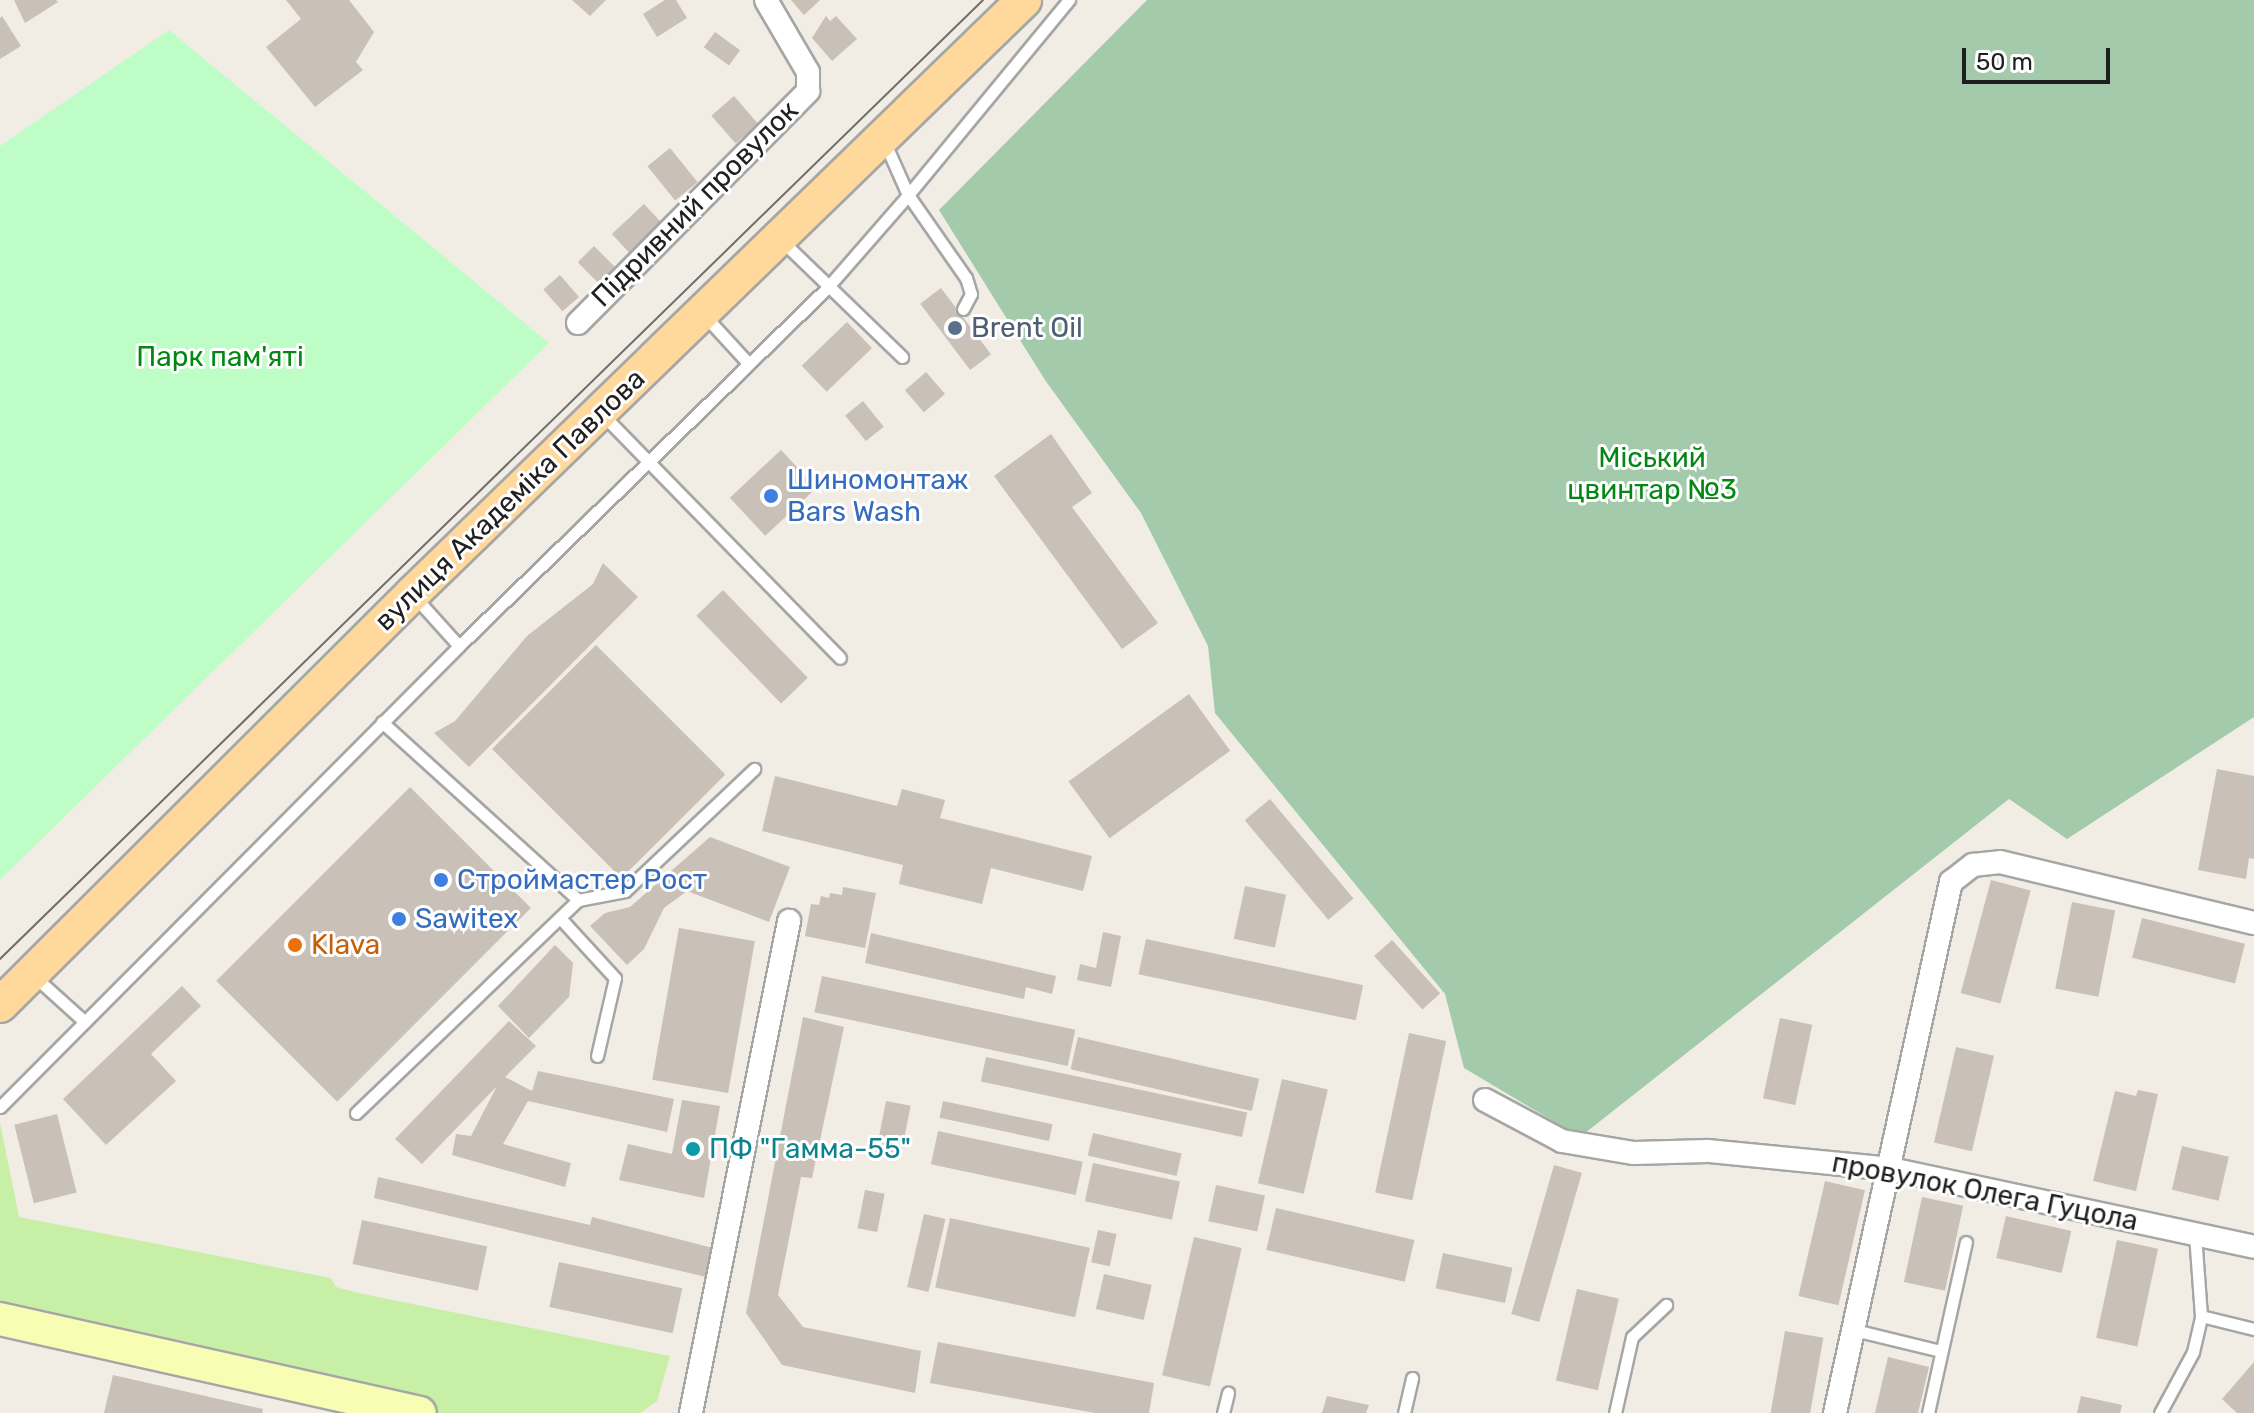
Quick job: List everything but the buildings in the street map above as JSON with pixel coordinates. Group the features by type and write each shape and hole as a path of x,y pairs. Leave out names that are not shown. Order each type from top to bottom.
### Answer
{"main road":[{"name":"вулиця Академіка Павлова","path":"0,1005 412,594 1024,0"}],"street":[{"name":"Підривний провулок","path":"578,323 808,91 808,72 766,0"},
{"path":"1835,1413 1891,1169 1951,882 1973,865 2000,862 2254,923"},
{"path":"691,1413 789,921"},
{"name":"провулок Олега Гуцола","path":"1485,1100 1562,1141 1634,1153 1708,1151 1891,1169 2254,1247"},
{"path":"0,1319 420,1413"}],"lane":[{"path":"0,1107 382,722 827,288 1069,0"},
{"path":"883,138 908,195 966,278 971,294 963,309"},
{"path":"778,237 827,288 902,357"},
{"path":"701,313 748,363"},
{"path":"600,413 840,658"},
{"path":"412,594 459,646"},
{"path":"382,722 578,900"},
{"path":"356,1113 578,900 625,891 754,769"},
{"path":"560,918 615,978 597,1056"},
{"path":"31,973 85,1022"},
{"path":"2160,1413 2193,1352 2201,1316 2195,1235"},
{"path":"1928,1413 1966,1242"},
{"path":"1615,1413 1632,1337 1666,1305"},
{"path":"2201,1316 2254,1329"},
{"path":"1854,1330 1941,1351"},
{"path":"1404,1413 1412,1378"},
{"path":"1223,1413 1228,1393"}],"green space":[{"name":"Міський цвинтар №3","path":"1147,0 2254,0 2254,717 2067,839 2009,799 1580,1137 1464,1068 1445,994 1215,713 1208,646 1141,513 1045,380 939,210"},
{"name":"Парк пам'яті","path":"169,30 549,343 0,880 0,146"},
{"path":"0,1123 19,1217 331,1278 336,1287 358,1293 670,1356 657,1401 640,1413 420,1413 0,1319"}],"tram line":[{"path":"0,959 983,0"}],"place":[{"name":"Brent Oil","path":"955,328"},
{"name":"Шиномонтаж Bars Wash","path":"771,496"},
{"name":"Строймастер Рост","path":"441,880"},
{"name":"Sawitex","path":"399,919"},
{"name":"Klava","path":"295,945"},
{"name":"ПФ \"Гамма-55\"","path":"693,1149"}]}
